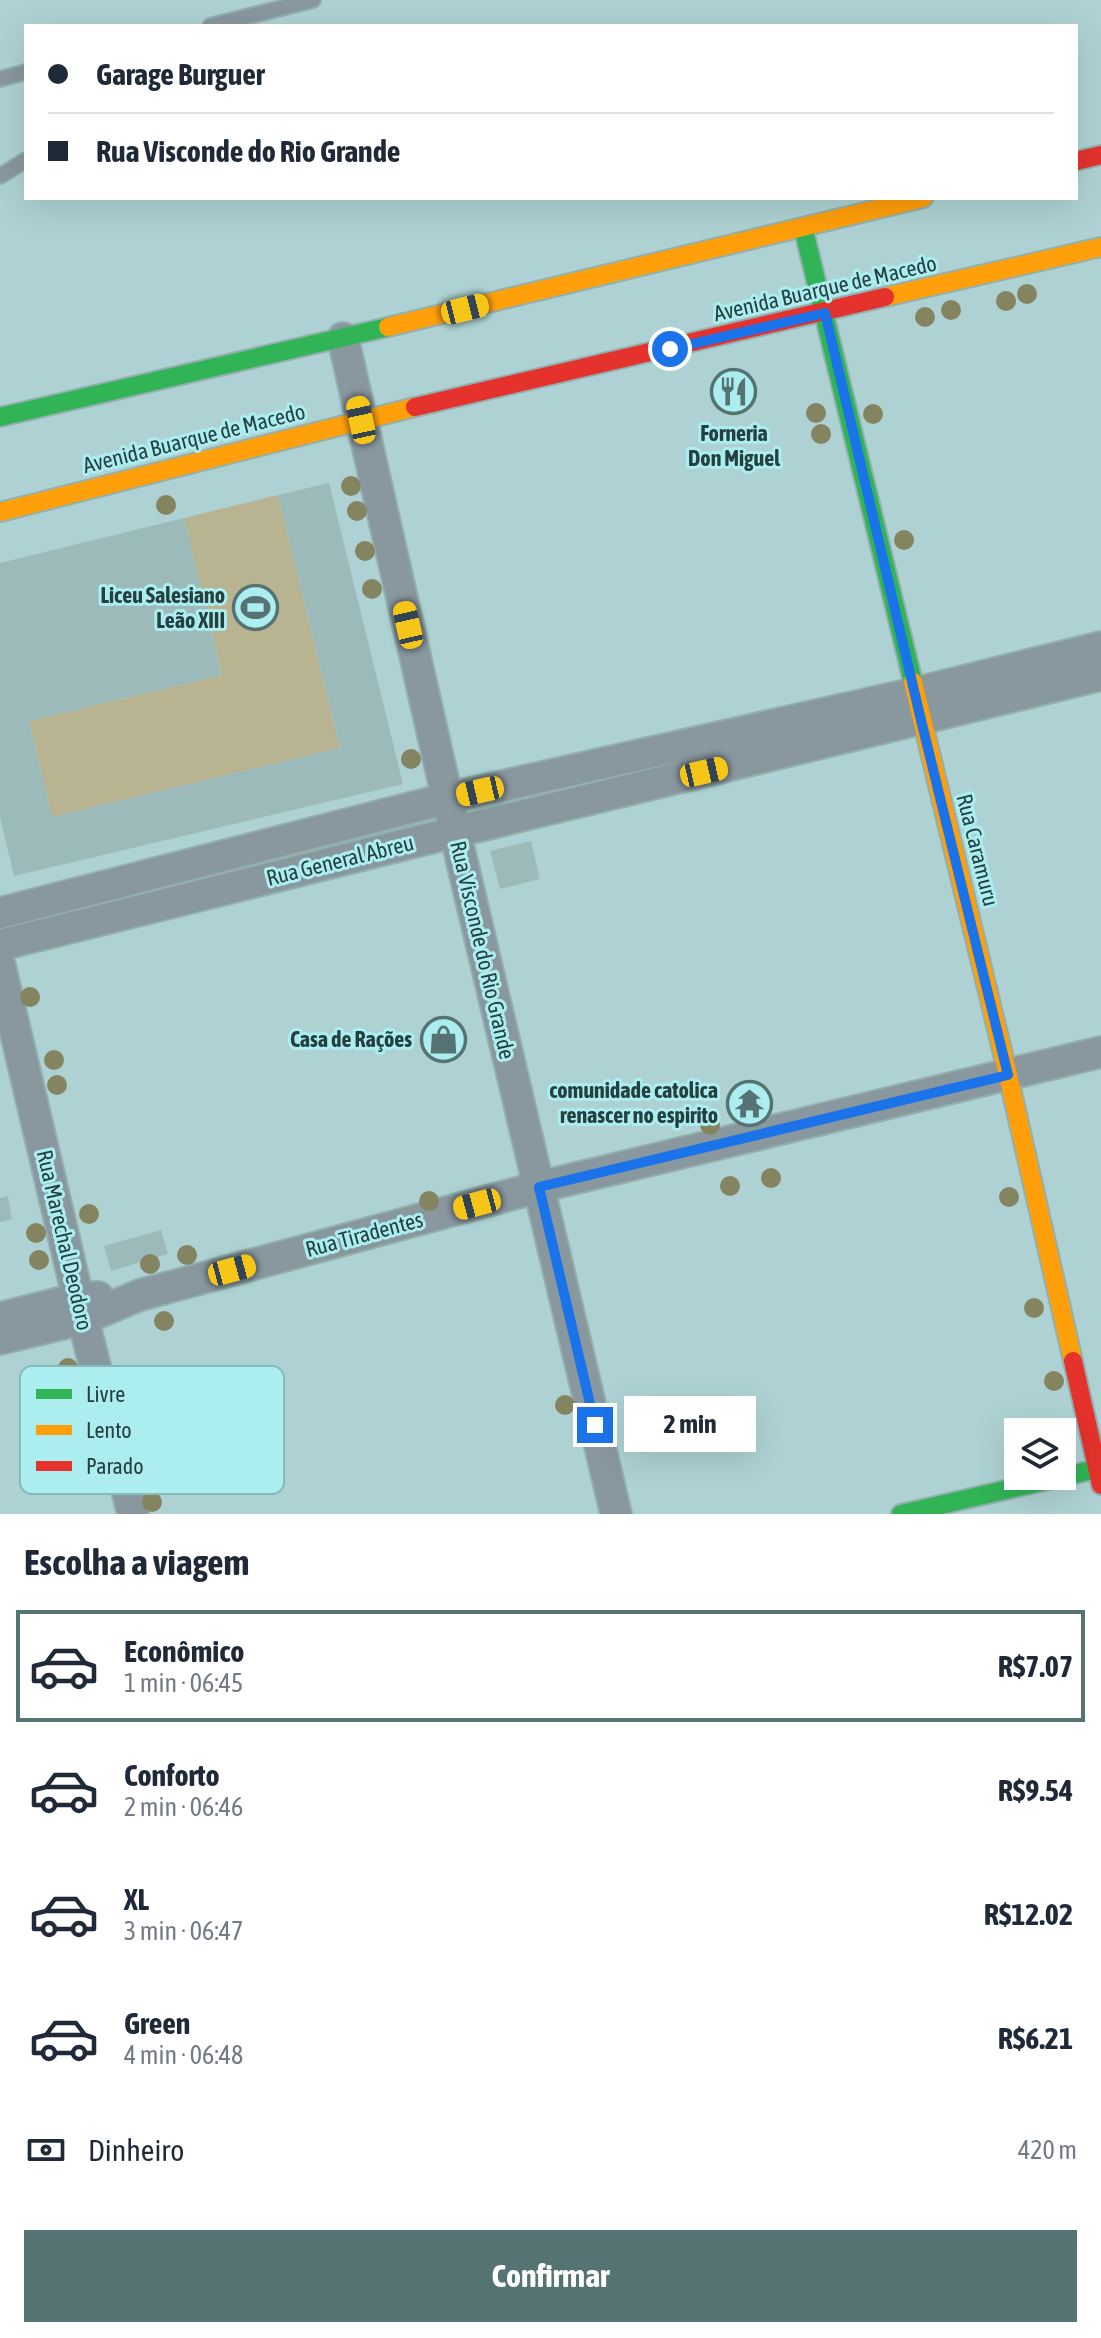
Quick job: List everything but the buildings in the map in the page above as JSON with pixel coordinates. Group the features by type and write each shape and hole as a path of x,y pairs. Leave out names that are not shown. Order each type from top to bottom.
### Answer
{"main road":[{"path":"1078,161 1101,155"},
{"path":"0,417 915,200"},
{"name":"Rua Caramuru","path":"803,227 1008,1075 1100,1474"},
{"name":"Avenida Buarque de Macedo","path":"0,512 361,420 1101,247"},
{"path":"901,1514 1100,1474"}],"street":[{"name":"Rua Visconde do Rio Grande","path":"343,338 455,832 616,1514"},
{"name":"Rua General Abreu","path":"0,945 455,832 918,706 1101,647"},
{"name":"Rua General Abreu","path":"0,913 449,798 918,706 1101,675"},
{"name":"Rua Marechal Deodoro","path":"0,966 95,1366"},
{"name":"Rua Tiradentes","path":"0,1339 81,1309 539,1187 1101,1052"},
{"name":"Rua Tiradentes","path":"0,1318 81,1309"},
{"name":"Rua Marechal Deodoro","path":"128,1494 133,1514"}],"lane":[{"path":"218,24 313,0"},
{"path":"0,79 24,73"},
{"path":"0,176 24,161"}],"shaded area":[{"name":"Liceu Salesiano Leão XIII","path":"278,495 340,748 52,817 29,721 222,675 184,518"}],"traffic: fast":[{"path":"803,227 913,682"},
{"path":"0,417 388,327"},
{"path":"901,1514 1101,1468"}],"traffic: slow":[{"path":"388,327 915,200"},
{"path":"885,297 1101,247"},
{"path":"0,512 415,407"},
{"path":"913,682 1073,1361"}],"traffic: jam":[{"path":"1078,161 1101,155"},
{"path":"415,407 885,297"},
{"path":"1073,1361 1101,1485"}],"place":[{"name":"Forneria Don Miguel","path":"734,392"},
{"name":"Liceu Salesiano Leão XIII","path":"256,608"},
{"name":"Casa de Rações","path":"443,1039"},
{"name":"comunidade catolica renascer no espirito","path":"749,1103"}],"route":[{"path":"595,1425 539,1187 1008,1075 825,313 670,349"}]}
